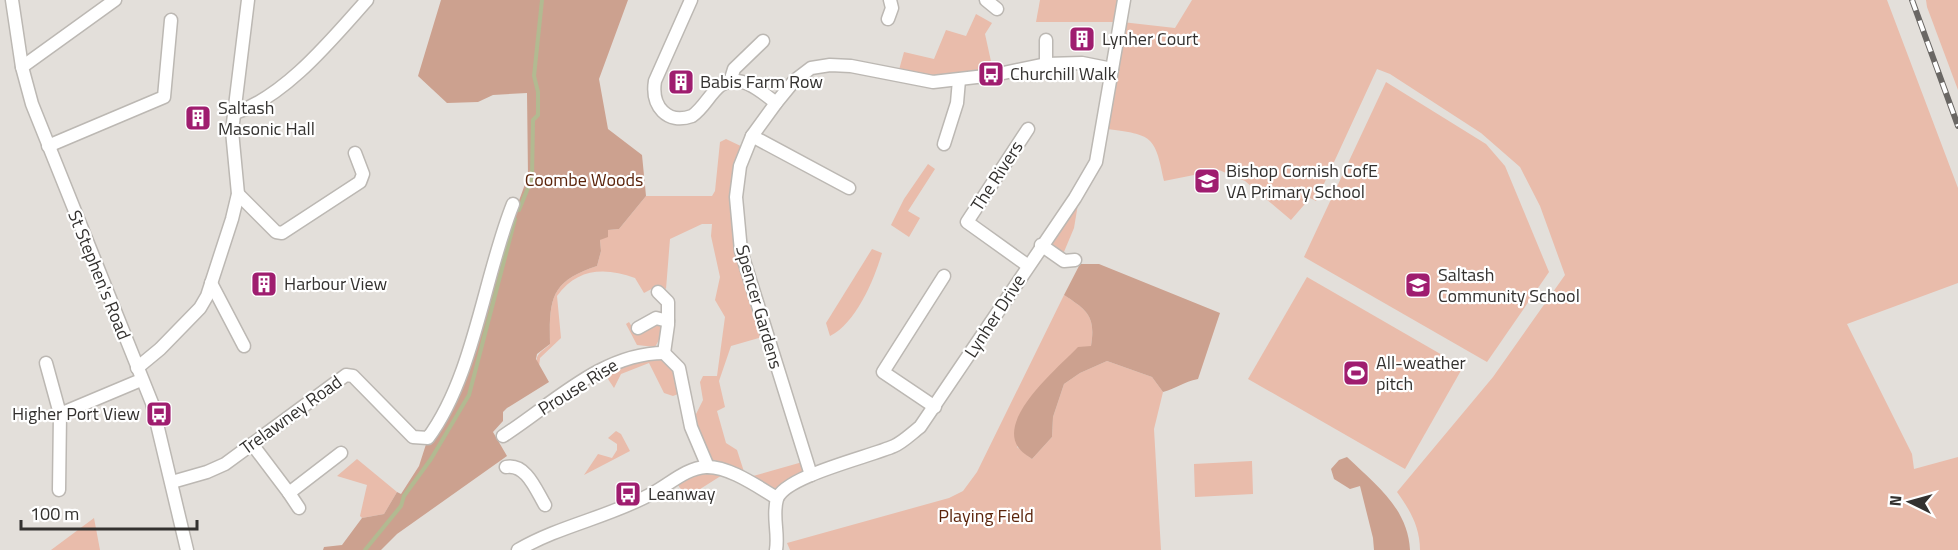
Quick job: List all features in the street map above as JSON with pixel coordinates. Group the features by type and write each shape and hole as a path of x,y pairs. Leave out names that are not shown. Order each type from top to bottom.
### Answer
{"street":[{"name":"St Stephen's Road","path":"12,0 22,67 48,146 152,403 187,550"},
{"path":"22,67 115,0"},
{"path":"60,414 139,374 186,325 207,296 238,194 232,138 248,0"},
{"path":"235,113 251,108 294,75 330,41 367,0"},
{"path":"691,0 655,81 653,90 663,114 672,119 684,119 700,111 722,85 730,82 744,82 776,103"},
{"path":"888,19 892,8 890,0"},
{"path":"986,0 997,9"},
{"name":"Lynher Drive","path":"777,498 785,488 811,475 897,445 920,427 934,407 1041,245 1075,198 1096,162 1124,0"},
{"path":"48,146 164,98 171,20"},
{"path":"1046,39 1046,64"},
{"path":"730,82 734,69 763,41"},
{"name":"Spencer Gardens","path":"811,475 741,251 736,197 740,166 752,136 776,103 794,81 811,68 830,65 851,66 912,80 959,80 1046,64 1082,63 1112,69"},
{"path":"944,144 957,103 959,80"},
{"name":"The Rivers","path":"1028,129 967,222 1028,265"},
{"path":"752,136 849,188"},
{"path":"238,194 276,232 282,233 360,182 363,174 355,153"},
{"name":"Trelawney Road","path":"172,482 207,472 252,444 345,375 353,376 413,437 428,438 436,428 461,371 514,210"},
{"path":"1041,245 1064,261 1074,261"},
{"path":"934,407 884,372 944,276"},
{"path":"212,283 244,346"},
{"path":"658,292 668,302 664,353 679,368 691,427 708,467"},
{"path":"638,328 656,318 668,321"},
{"name":"Prouse Rise","path":"503,436 614,362 642,353 664,353"},
{"path":"46,363 60,414 64,489 47,495"},
{"path":"252,444 299,508"},
{"path":"288,493 341,453"},
{"path":"506,467 517,466 524,471 545,505"},
{"path":"518,550 544,535 638,501 691,470 708,467 727,472 777,498 776,550"}],"green space":[{"name":"Coombe Woods","path":"441,0 628,0 599,79 608,129 642,155 646,196 619,229 608,230 608,237 600,240 601,251 597,266 570,278 556,293 550,315 550,344 537,354 536,359 549,382 507,408 503,412 503,421 493,432 507,456 397,534 381,550 323,550 324,547 342,545 362,518 384,514 397,492 401,494 419,466 428,438 436,428 528,176 527,93 493,95 478,102 447,103 418,76"},
{"path":"1040,0 1124,0 1119,22 1036,22"},
{"path":"1192,0 1887,0 1958,188 1958,283 1847,324 1912,454 1914,469 1958,457 1958,550 1420,550 1413,519 1397,492 1493,377 1565,275 1540,206 1520,167 1481,133 1390,74 1377,69 1316,201 1310,198 1291,220 1245,181 1219,170 1164,181 1158,154 1149,140 1134,133 1107,129 1122,22 1175,28"},
{"path":"1926,0 1958,0 1958,90 1927,7"},
{"path":"976,14 992,23 985,34 994,75 897,77 904,52 934,59 946,30 966,36"},
{"path":"1386,82 1486,144 1505,166 1549,272 1487,362 1304,257"},
{"path":"726,139 747,149 737,223 766,336 731,346 719,381 725,407 717,411 726,443 737,450 746,478 806,461 811,475 777,498 727,472 686,498 675,480 708,467 689,417 696,414 703,400 700,382 703,376 717,376 725,317 715,300 720,277 711,236 712,224 702,224 670,239 666,289 659,285 644,293 635,278 613,272 592,272 573,280 557,296 561,338 540,358 539,367 537,363 539,354 550,344 550,315 556,293 570,278 597,266 601,251 600,240 608,230 619,229 646,196 712,196 715,191 720,142"},
{"path":"928,164 935,169 908,211 920,218 909,237 891,225 904,199"},
{"path":"1079,198 1074,228 1061,259 1045,246"},
{"path":"872,249 882,253 869,288 848,321 830,336 826,323"},
{"path":"1080,264 1099,264 1220,313 1198,379 1163,392 1152,377 1107,361 1080,373 1064,384 1053,417 1052,437 1032,459 1019,449 1014,435 1016,422 1023,407 1033,393 1078,347 1091,346 1092,327 1088,315 1079,305 1064,295"},
{"name":"All-weather pitch","path":"1307,277 1463,367 1405,469 1248,379"},
{"name":"Playing Field","path":"1064,295 1079,305 1088,315 1092,327 1091,346 1017,447 1032,459 1052,437 1053,417 1064,384 1080,373 1107,361 1152,377 1163,392 1154,429 1161,550 790,550 787,543 949,498 963,491 977,472"},
{"path":"629,322 637,335 661,323 664,331 655,347 637,345 626,324"},
{"path":"642,353 674,361 683,392 673,396 664,393 649,363 621,374 614,388 608,379 610,364"},
{"path":"616,431 621,434 630,451 584,475 598,454 612,458 617,450 617,444 608,438"},
{"path":"1347,457 1379,487 1397,509 1408,535 1410,550 1374,550 1360,486 1350,489 1334,479 1331,469 1339,460"},
{"path":"357,459 397,492 384,514 362,518 360,516 367,485 337,476"},
{"path":"1252,461 1253,494 1195,497 1194,464"},
{"path":"94,518 100,550 51,550"}],"waterway":[{"path":"519,210 532,178 533,120 538,115 538,92 534,76 542,0"},
{"path":"365,550 401,506 404,496 431,459 469,395 515,219"}],"railway":[{"path":"1912,0 1958,126"}],"place":[{"name":"Lynher Court","path":"1082,39"},
{"name":"Churchill Walk","path":"991,74"},
{"name":"Babis Farm Row","path":"681,82"},
{"name":"Saltash Masonic Hall","path":"198,118"},
{"name":"Bishop Cornish CofE VA Primary School","path":"1207,181"},
{"name":"Harbour View","path":"264,284"},
{"name":"Saltash Community School","path":"1418,285"},
{"name":"All-weather pitch","path":"1356,373"},
{"name":"Higher Port View","path":"159,414"},
{"name":"Leanway","path":"628,494"}]}
